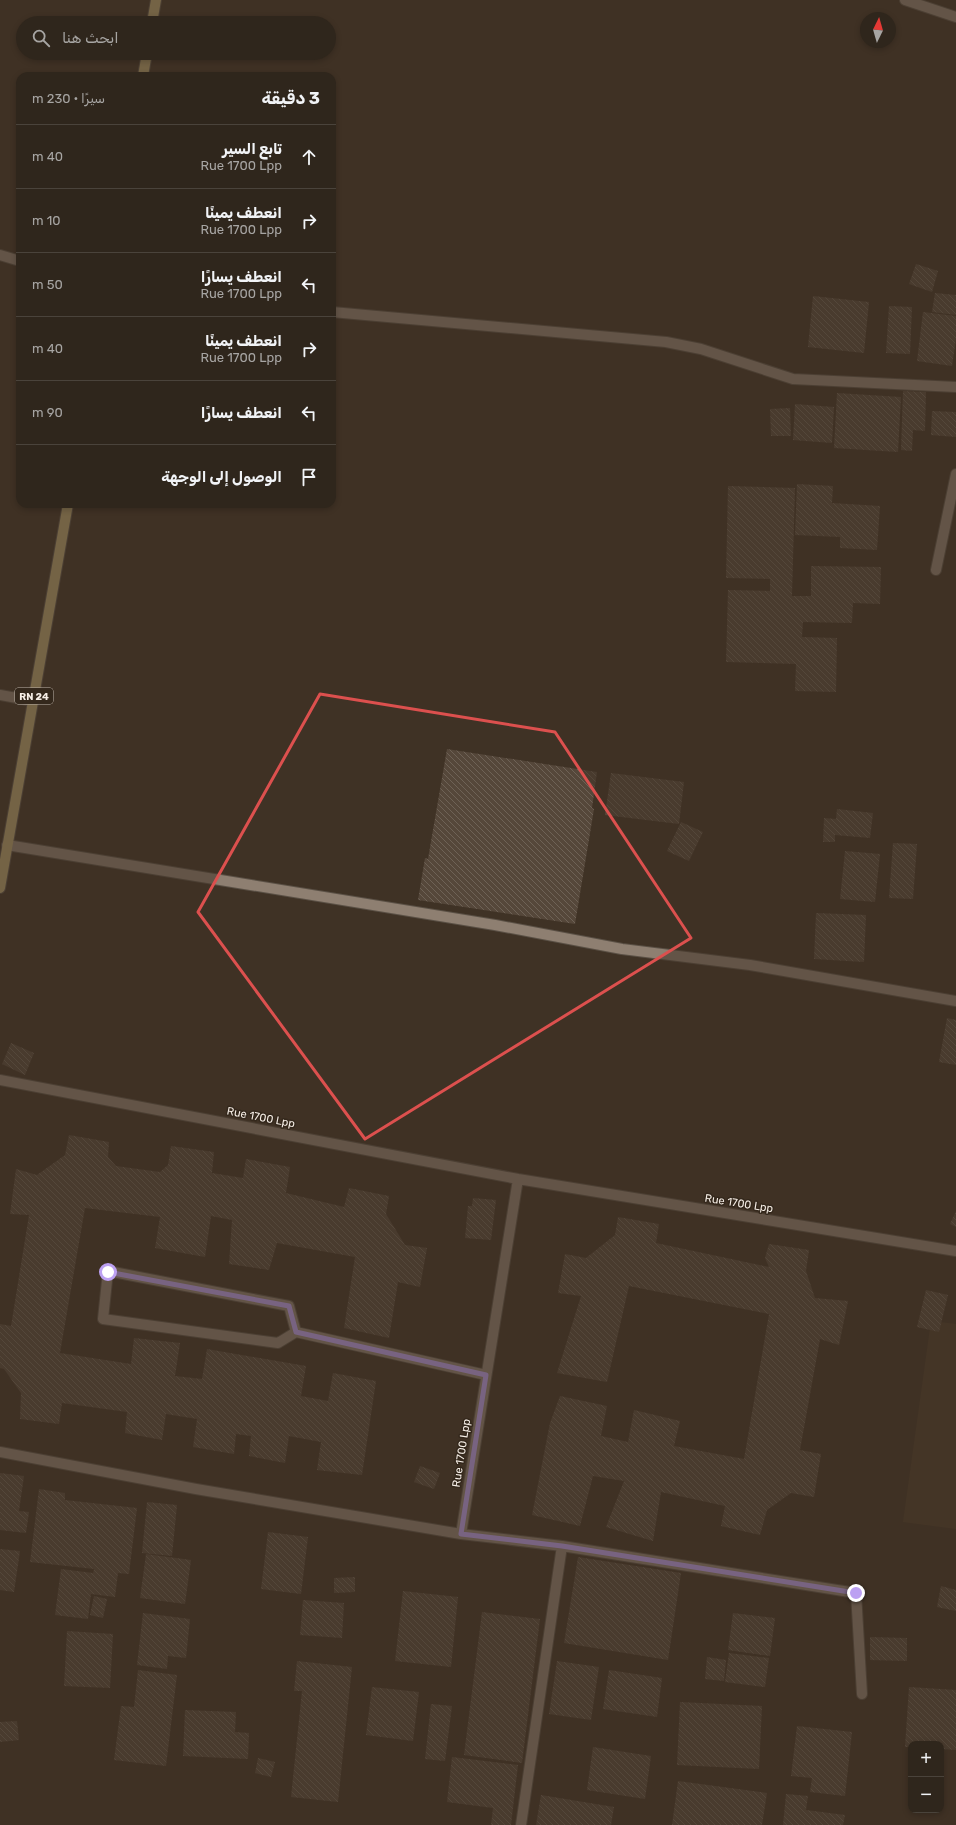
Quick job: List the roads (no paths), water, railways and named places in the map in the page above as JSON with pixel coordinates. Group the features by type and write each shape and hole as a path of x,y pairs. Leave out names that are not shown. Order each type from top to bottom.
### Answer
{"main road":[{"path":"153,16 156,0"},
{"path":"144,72 146,60"},
{"name":"RN 24","path":"0,888 67,508"}],"street":[{"path":"905,0 956,17"},
{"path":"0,256 16,260"},
{"path":"336,312 666,342 701,349 793,379 956,387"},
{"path":"936,570 956,474"},
{"path":"0,695 33,700"},
{"path":"7,845 495,925 622,949 750,965 956,1001"},
{"name":"Rue 1700 Lpp","path":"0,1080 518,1179 956,1251"},
{"name":"Rue 1700 Lpp","path":"461,1534 518,1179"},
{"path":"296,1332 289,1306 108,1272 103,1319 278,1344 296,1332 486,1375"},
{"path":"0,1452 196,1489 461,1534 562,1546 856,1593 862,1694"},
{"path":"521,1825 562,1546"}]}
